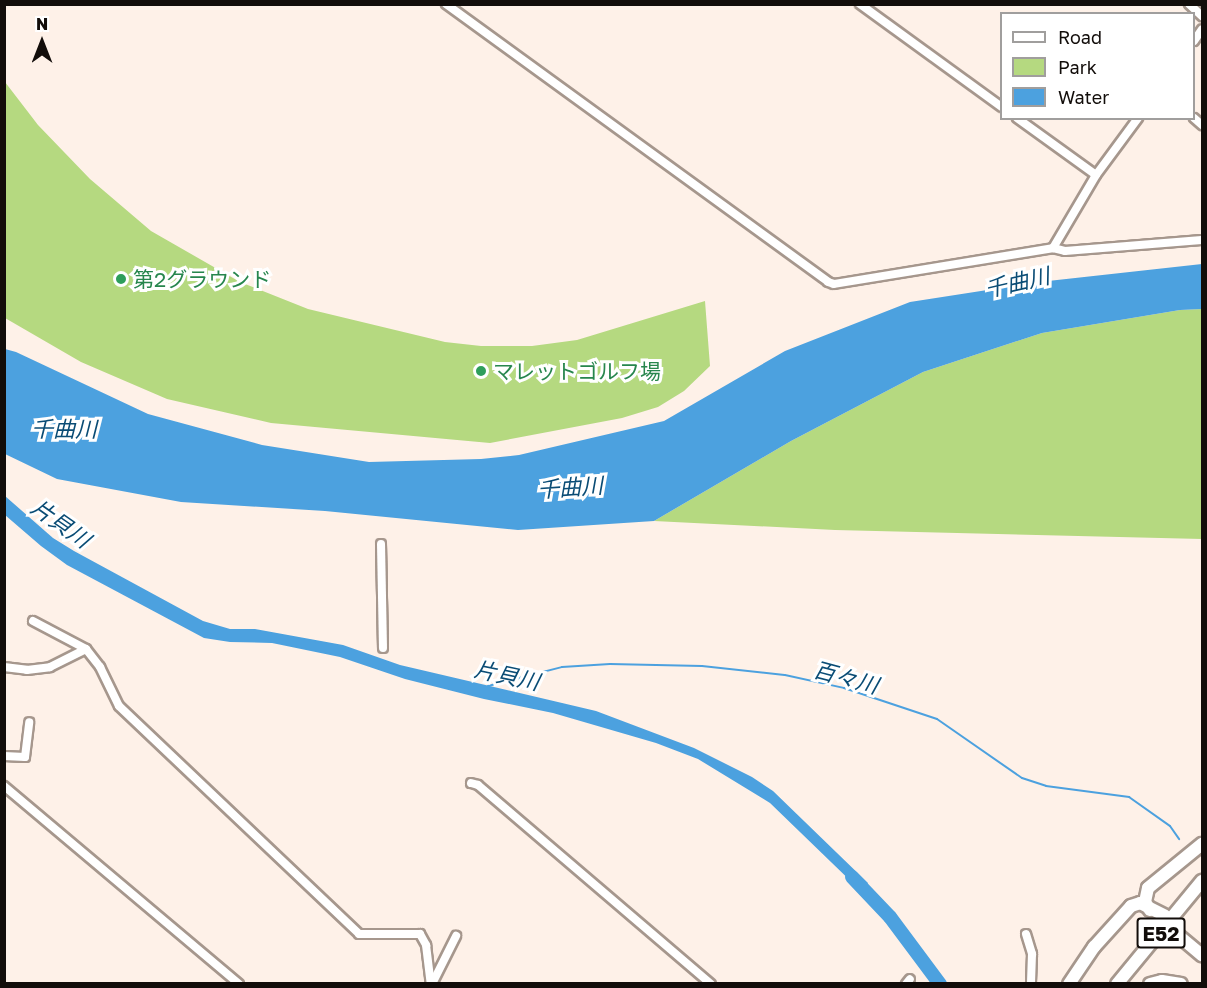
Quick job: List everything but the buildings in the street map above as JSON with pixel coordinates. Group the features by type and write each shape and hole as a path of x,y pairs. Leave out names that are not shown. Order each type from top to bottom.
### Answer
{"highway":[{"path":"1146,905 1144,897 1148,888 1203,843"},
{"name":"E52","path":"1117,984 1203,881"},
{"path":"1069,984 1094,947 1127,910 1137,903 1146,905 1162,918"},
{"path":"1203,946 1175,928 1203,955"},
{"path":"1150,984 1162,981 1180,984"}],"street":[{"path":"446,4 828,282 843,282 1053,248 1065,251 1203,240"},
{"path":"461,14 468,4"},
{"path":"860,4 1000,106"},
{"path":"1189,4 1203,16"},
{"path":"1020,120 1096,175"},
{"path":"1053,248 1096,175 1137,120"},
{"path":"381,544 383,648"},
{"path":"33,621 86,649 100,667 119,706 359,934 420,934 426,945 431,984"},
{"path":"4,667 27,670 50,667 86,649"},
{"path":"4,756 25,757 28,722"},
{"path":"471,783 478,785 711,984"},
{"path":"4,786 239,984"},
{"path":"1026,934 1032,954 1031,984"},
{"path":"431,984 456,936"}],"green space":[{"path":"5,82 38,125 90,179 151,231 240,282 308,309 445,342 481,346 532,346 577,340 705,301 710,366 684,391 658,407 622,418 490,443 271,423 167,399 81,362 5,318"},
{"path":"1202,309 1202,539 835,530 654,521 791,441 923,372 1042,333 1180,310"}],"water":[{"name":"千曲川","path":"1202,264 1202,309 1180,310 1042,333 923,372 791,441 654,521 518,530 325,511 181,502 57,479 5,454 5,349 16,352 148,414 262,445 369,462 481,459 519,455 664,421 785,351 910,302 1039,282"},
{"path":"5,496 53,538 203,621 230,629 255,629 343,645 400,665 596,711 694,748 752,777 773,791 868,883 862,892 770,803 698,759 656,743 553,713 484,699 405,679 340,657 272,643 230,642 204,638 67,565 5,515"}],"waterway":[{"name":"百々川","path":"488,686 562,667 610,664 702,666 785,675 844,688 937,719 1022,778 1046,786 1129,797 1170,826 1179,839"},
{"name":"片貝川","path":"852,877 890,917 940,984"}],"place":[{"name":"第2グラウンド","path":"121,279"},
{"name":"マレットゴルフ場","path":"481,371"}]}
